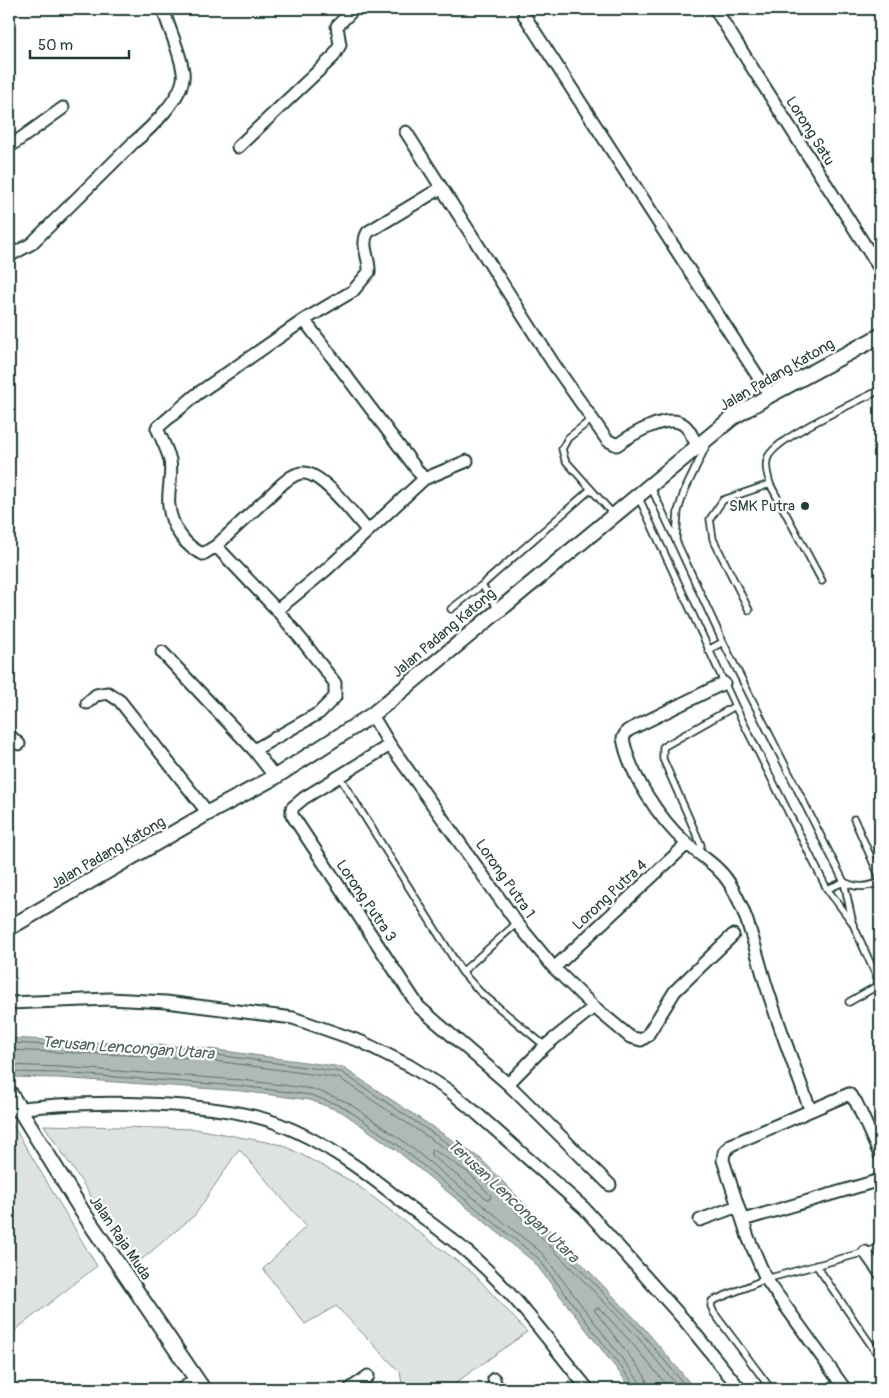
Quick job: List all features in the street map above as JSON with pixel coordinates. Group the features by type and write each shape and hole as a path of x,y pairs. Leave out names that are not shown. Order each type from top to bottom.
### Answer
{"street":[{"path":"9,256 31,244 133,143 151,129 168,110 181,85 184,74 163,9"},
{"path":"238,147 333,57 340,44 337,26 354,9"},
{"name":"Lorong Satu","path":"715,9 880,268"},
{"path":"877,9 880,13"},
{"path":"524,15 770,395"},
{"path":"9,147 63,108"},
{"path":"406,132 553,363 607,440 617,445 656,424 670,420 684,425 697,445"},
{"path":"367,530 320,479 305,472 294,475 282,484 216,546 203,554 192,550 177,530 169,505 172,474 170,459 157,428 197,394 304,320 354,291 366,278 370,266 364,243 368,232 441,188"},
{"path":"304,320 424,479"},
{"name":"Jalan Padang Katong","path":"9,928 208,813 275,777 372,715 613,514 732,418 770,395 880,336"},
{"path":"277,610 326,570 424,479 467,461"},
{"path":"216,546 277,610 335,683 335,697 319,713 254,750"},
{"path":"162,652 254,750 275,777"},
{"path":"724,683 627,730 622,738 638,778 660,813 687,844 716,866 730,884 740,905 810,1109"},
{"path":"87,703 96,694 108,693 120,701 208,813"},
{"name":"Lorong Putra 1","path":"372,715 390,745 517,923 554,968 594,1007 636,1040 648,1036 675,991 733,935"},
{"path":"9,735 19,744"},
{"name":"Lorong Putra 3","path":"390,745 296,803 292,808 296,824 419,1007 508,1084 610,1185"},
{"name":"Lorong Putra 4","path":"554,968 687,844"},
{"path":"9,1003 110,1000 166,1002 293,1018 362,1042 410,1066 448,1090 474,1111 545,1171 584,1208 685,1321 740,1389"},
{"path":"508,1084 545,1046 594,1007"},
{"path":"845,1389 766,1279 743,1220 723,1160 726,1148 844,1095 852,1096 880,1155"},
{"path":"13,1103 171,1106 243,1114 278,1123 308,1137 381,1185 466,1251 522,1309 588,1389"},
{"name":"Jalan Raja Muda","path":"13,1103 82,1211 203,1389"},
{"path":"743,1220 880,1180"},
{"path":"700,1220 738,1206"},
{"path":"865,1252 880,1273"},
{"path":"350,1389 368,1376"}],"lane":[{"path":"822,581 770,484 766,463 773,449 797,434 880,390"},
{"path":"592,419 568,438 562,449 565,460 613,514"},
{"path":"676,542 678,511 684,492 712,434"},
{"path":"749,610 713,539 710,519 723,500 770,484"},
{"path":"650,485 723,642 844,882 852,922 879,984 849,1002"},
{"path":"450,610 591,489"},
{"path":"637,495 735,706 827,888 852,922"},
{"path":"482,584 498,609"},
{"path":"708,650 723,642"},
{"path":"699,852 702,845 663,759 663,747 735,706"},
{"path":"340,776 462,972 480,992 545,1046"},
{"path":"854,819 880,878"},
{"path":"827,888 844,882 858,887 866,887 880,882"},
{"path":"462,972 517,923"},
{"path":"772,1389 711,1306 712,1301 766,1279 880,1248"},
{"path":"816,1265 880,1358"},
{"path":"176,1389 194,1377"}],"shaded area":[{"path":"9,1122 11,1122 97,1266 9,1335"},
{"path":"44,1125 196,1129 283,1145 353,1182 474,1274 527,1332 447,1389 403,1389 400,1372 336,1306 305,1324 263,1269 306,1226 239,1149 195,1215 136,1264"}],"water":[{"name":"Terusan Lencongan Utara","path":"9,1038 195,1047 342,1067 481,1159 644,1328 695,1389 632,1389 534,1262 396,1150 342,1112 310,1100 241,1091 59,1078 9,1077"}],"place":[{"name":"SMK Putra","path":"805,506"}]}
